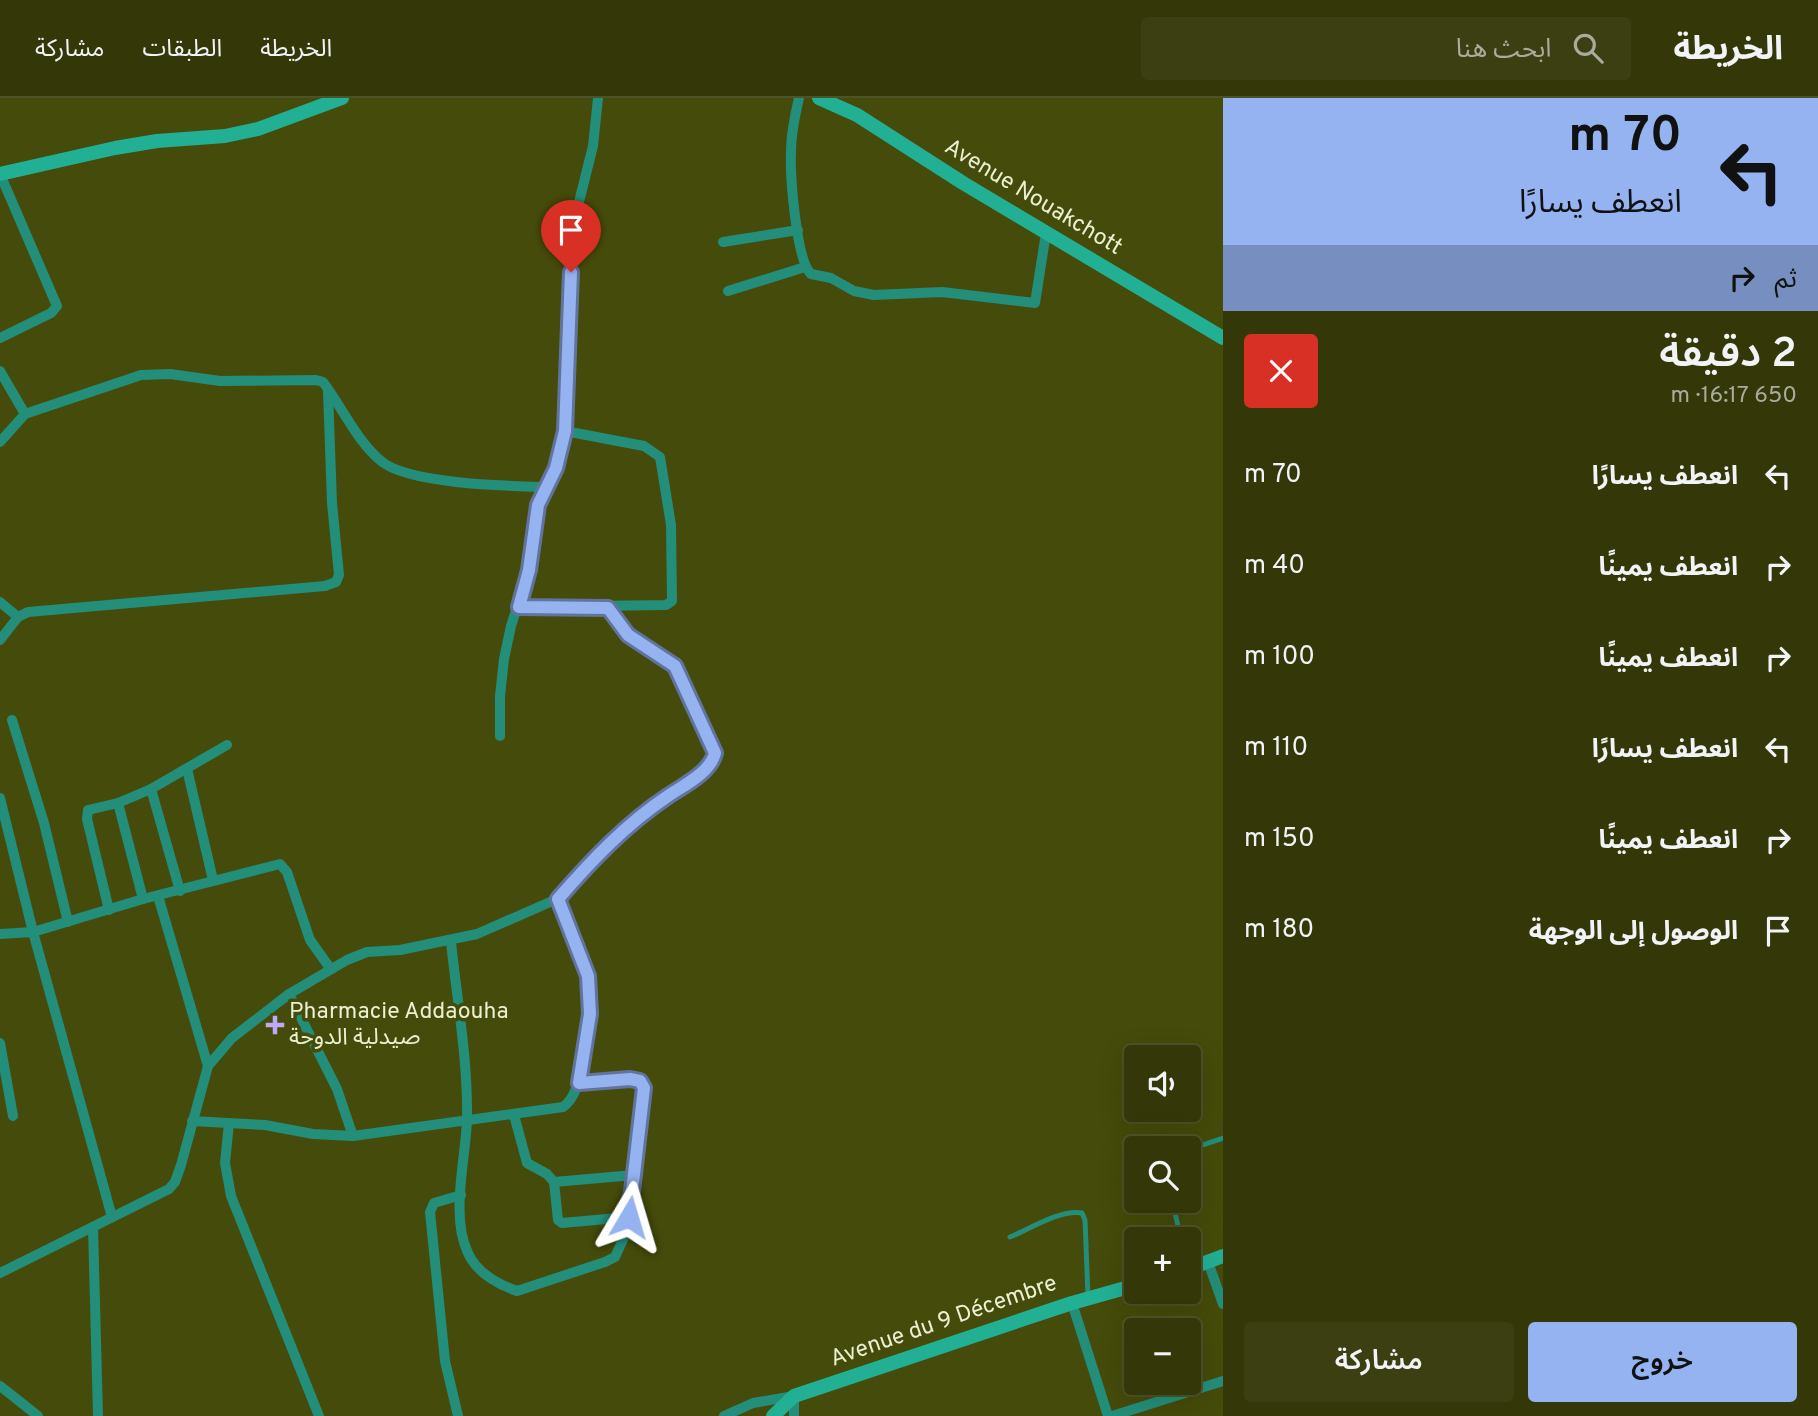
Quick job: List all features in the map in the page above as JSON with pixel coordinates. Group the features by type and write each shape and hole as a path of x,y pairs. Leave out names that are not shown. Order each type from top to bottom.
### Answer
{"street":[{"path":"0,338 51,313 57,306 0,174 116,148 258,129 342,98"},
{"path":"500,736 504,659 529,570 538,505 556,468 565,431 572,251 579,202 593,146 598,98"},
{"path":"799,98 791,152 798,230 805,267 811,274 831,278 865,294 887,296 942,292 1035,303 1046,233"},
{"name":"Avenue Nouakchott","path":"819,98 857,115 1046,233 1223,338"},
{"path":"723,242 798,230"},
{"path":"728,292 805,267"},
{"path":"0,371 24,414"},
{"path":"0,442 24,414 141,375 157,374 220,381 316,380 323,382 328,388 365,442 387,466 416,476 545,487"},
{"path":"0,640 18,617 28,612 325,586 336,582 339,575 332,503 328,388"},
{"path":"519,607 608,608 666,605 673,601 671,532 662,464 657,452 644,446 565,431"},
{"path":"0,602 18,617"},
{"path":"0,1273 158,1196 175,1182 208,1066 232,1038 289,994 330,968 367,953 450,942 490,930 558,899 632,823 699,775 714,760 715,753 675,666 628,635 608,608"},
{"path":"12,720 44,823 68,922"},
{"path":"109,910 87,814 90,808 118,803 151,789 227,745"},
{"path":"187,769 213,880"},
{"path":"151,789 180,891"},
{"path":"0,798 33,932 112,1217"},
{"path":"118,803 143,899"},
{"path":"0,934 33,932 213,880 283,865 310,940 330,968"},
{"path":"158,896 208,1066"},
{"path":"192,1121 353,1136 564,1107 570,1103 579,1083 590,1014 589,986 576,942 558,899"},
{"path":"450,942 462,1039 467,1120 461,1195 466,1251 491,1279 517,1291 605,1262 615,1256 625,1235 644,1088 642,1083 630,1079 579,1083"},
{"path":"289,994 337,1089 353,1136"},
{"path":"0,1043 13,1116"},
{"path":"514,1115 527,1163 547,1174 555,1182 558,1220 562,1223 629,1217"},
{"path":"229,1123 225,1163 231,1196 319,1416"},
{"path":"555,1182 634,1175"},
{"path":"458,1416 445,1361 430,1221 434,1203 461,1195"},
{"path":"93,1227 97,1416"},
{"path":"1201,1264 1223,1256"},
{"path":"1208,1262 1223,1304"},
{"name":"Avenue du 9 Décembre","path":"773,1416 794,1396 1072,1303 1124,1289"},
{"path":"1072,1303 1110,1416 1145,1411 1223,1381"},
{"path":"0,1386 38,1416"},
{"path":"724,1416 753,1403 794,1396 794,1416"}],"lane":[{"path":"1201,1146 1223,1138"},
{"path":"1010,1237 1057,1217 1073,1212 1082,1213 1085,1220 1088,1300"}],"place":[{"name":"Pharmacie Addaouha صيدلية الدوحة","path":"275,1025"}],"route":[{"path":"571,272 565,431 556,468 538,505 529,570 519,607 608,608 619,626 637,643 675,666 715,753 710,765 632,823 558,899 588,976 590,1014 579,1083 630,1079 640,1081 644,1088 629,1217"}]}
